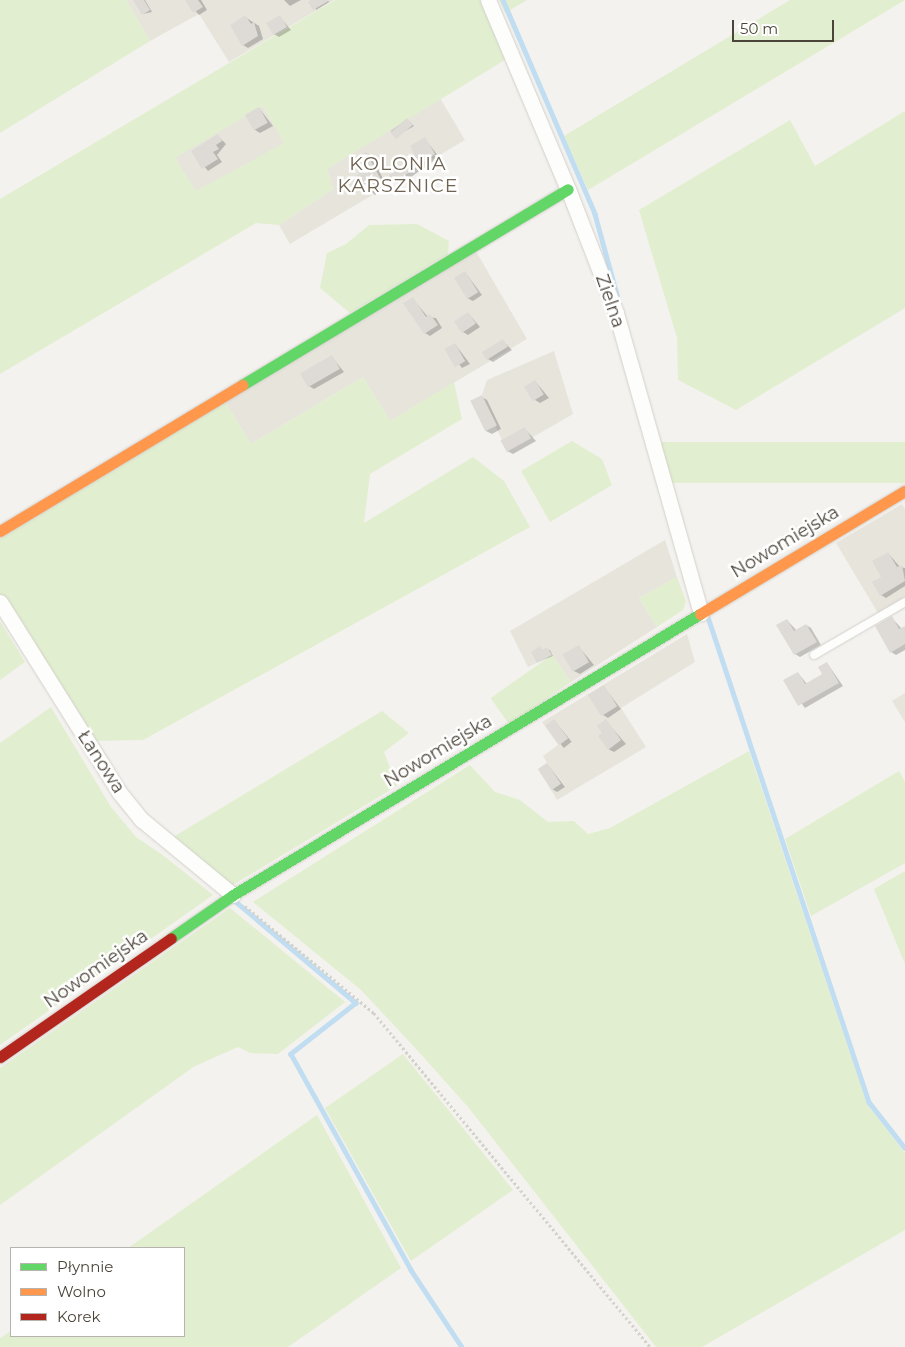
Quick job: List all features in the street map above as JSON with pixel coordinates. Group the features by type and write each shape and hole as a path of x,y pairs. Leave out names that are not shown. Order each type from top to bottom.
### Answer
{"street":[{"name":"Zielna","path":"488,0 568,189 616,312 705,610"},
{"path":"0,531 568,189"},
{"name":"Nowomiejska","path":"0,1057 229,898 905,491"},
{"name":"Łanowa","path":"0,602 119,792 142,820 229,898"}],"lane":[{"path":"814,656 905,602"}],"path":[{"path":"229,898 374,1012 650,1347"}],"shaded area":[{"path":"126,0 334,0 229,62 199,14 150,41"},
{"path":"440,98 465,140 290,244 279,225 333,189 327,169"},
{"path":"263,106 284,143 196,194 175,157"},
{"path":"474,248 527,339 390,421 363,377 251,444 224,400"},
{"path":"554,351 573,414 507,452 482,395 487,380"},
{"path":"902,504 905,509 905,597 878,613 836,543"},
{"path":"665,540 677,577 639,598 657,627 571,682 552,655 528,667 510,631"},
{"path":"687,634 695,662 621,708 646,747 557,800 538,769 547,763 543,756 558,745 542,722"},
{"path":"905,693 905,722 892,701"}],"green space":[{"path":"0,0 126,0 150,41 0,133"},
{"path":"335,0 483,0 508,58 327,169 333,189 279,225 256,223 0,374 0,199","holes":["263,106 284,143 196,191 175,158"]},
{"path":"499,0 527,0 505,13"},
{"path":"790,0 905,0 588,190 564,136"},
{"path":"905,111 905,308 736,410 678,380 677,338 639,210 790,120 815,166"},
{"path":"417,224 449,241 448,254 350,313 320,288 327,253 346,244 369,225"},
{"path":"363,377 390,421 454,382 462,419 370,474 364,523 473,457 504,481 530,527 143,740 92,741 0,597 0,539 224,400 251,444"},
{"path":"572,441 602,459 612,485 550,522 521,471"},
{"path":"662,442 905,442 905,483 662,483"},
{"path":"677,577 686,601 683,610 657,627 639,598"},
{"path":"0,621 25,662 0,680"},
{"path":"552,655 571,682 509,725 491,698"},
{"path":"51,707 111,807 136,837 164,856 213,895 0,1045 0,743"},
{"path":"382,711 409,733 384,752 397,786 231,886 170,839"},
{"path":"749,751 867,1104 905,1153 905,1230 702,1347 656,1347 468,1107 418,1051 361,990 253,902 470,765 495,792 520,800 548,822 574,821 588,834 610,828"},
{"path":"899,771 905,782 905,863 811,916 785,839"},
{"path":"905,871 905,964 874,889"},
{"path":"230,908 345,1002 278,1054 250,1053 238,1047 195,1066 0,1205 0,1068"},
{"path":"403,1054 513,1190 411,1261 325,1108"},
{"path":"317,1115 401,1268 288,1347 0,1347 0,1338 10,1332 10,1337 185,1337 185,1247 129,1247"}],"building":[{"path":"133,0 144,0 150,10 142,15"},
{"path":"185,0 198,0 203,7 193,13"},
{"path":"311,0 330,0 313,10 308,2"},
{"path":"245,15 251,24 254,22 258,36 242,46 230,25"},
{"path":"280,15 287,27 273,35 266,23"},
{"path":"259,107 268,123 254,131 245,115"},
{"path":"407,118 413,125 396,139 390,132"},
{"path":"218,134 222,141 216,145 219,149 213,152 218,159 202,169 191,151"},
{"path":"425,137 435,154 394,183 389,175 410,162 407,158 414,153 410,146"},
{"path":"366,152 384,185 369,193 363,181 355,185 351,178 359,174 352,160"},
{"path":"465,271 478,292 467,299 454,278"},
{"path":"413,297 426,317 430,314 438,325 424,334 403,303"},
{"path":"468,312 476,324 462,333 454,322"},
{"path":"503,339 508,347 487,360 482,352"},
{"path":"455,343 465,361 455,367 445,349"},
{"path":"332,355 340,369 308,387 300,374"},
{"path":"535,380 544,395 533,401 524,387"},
{"path":"482,395 497,426 485,431 470,401"},
{"path":"525,427 531,438 507,452 501,441"},
{"path":"888,552 897,567 902,565 905,581 880,596 872,582 881,577 872,561"},
{"path":"892,616 899,629 905,626 905,644 890,653 875,626"},
{"path":"787,619 794,631 806,624 817,642 794,655 776,625"},
{"path":"579,645 589,662 573,672 563,654"},
{"path":"540,646 542,650 547,647 552,655 537,663 531,652"},
{"path":"827,662 839,683 798,706 783,680 798,672 805,684 822,674 818,667"},
{"path":"604,685 617,706 601,716 588,695"},
{"path":"554,719 568,738 559,745 545,725"},
{"path":"606,719 621,740 608,750 598,736 602,733 597,726"},
{"path":"547,763 561,784 552,790 538,769"}],"waterway":[{"path":"503,0 595,214 619,302"},
{"path":"708,617 869,1102 905,1148"},
{"path":"235,901 356,1003 291,1054 411,1270 462,1347"}],"traffic: fast":[{"path":"242,385 568,189"},
{"path":"171,938 233,895 700,614"}],"traffic: slow":[{"path":"0,531 242,385"},
{"path":"700,614 905,491"}],"traffic: jam":[{"path":"0,1057 171,938"}],"district":[{"name":"KOLONIA KARSZNICE","path":"398,175"}]}
